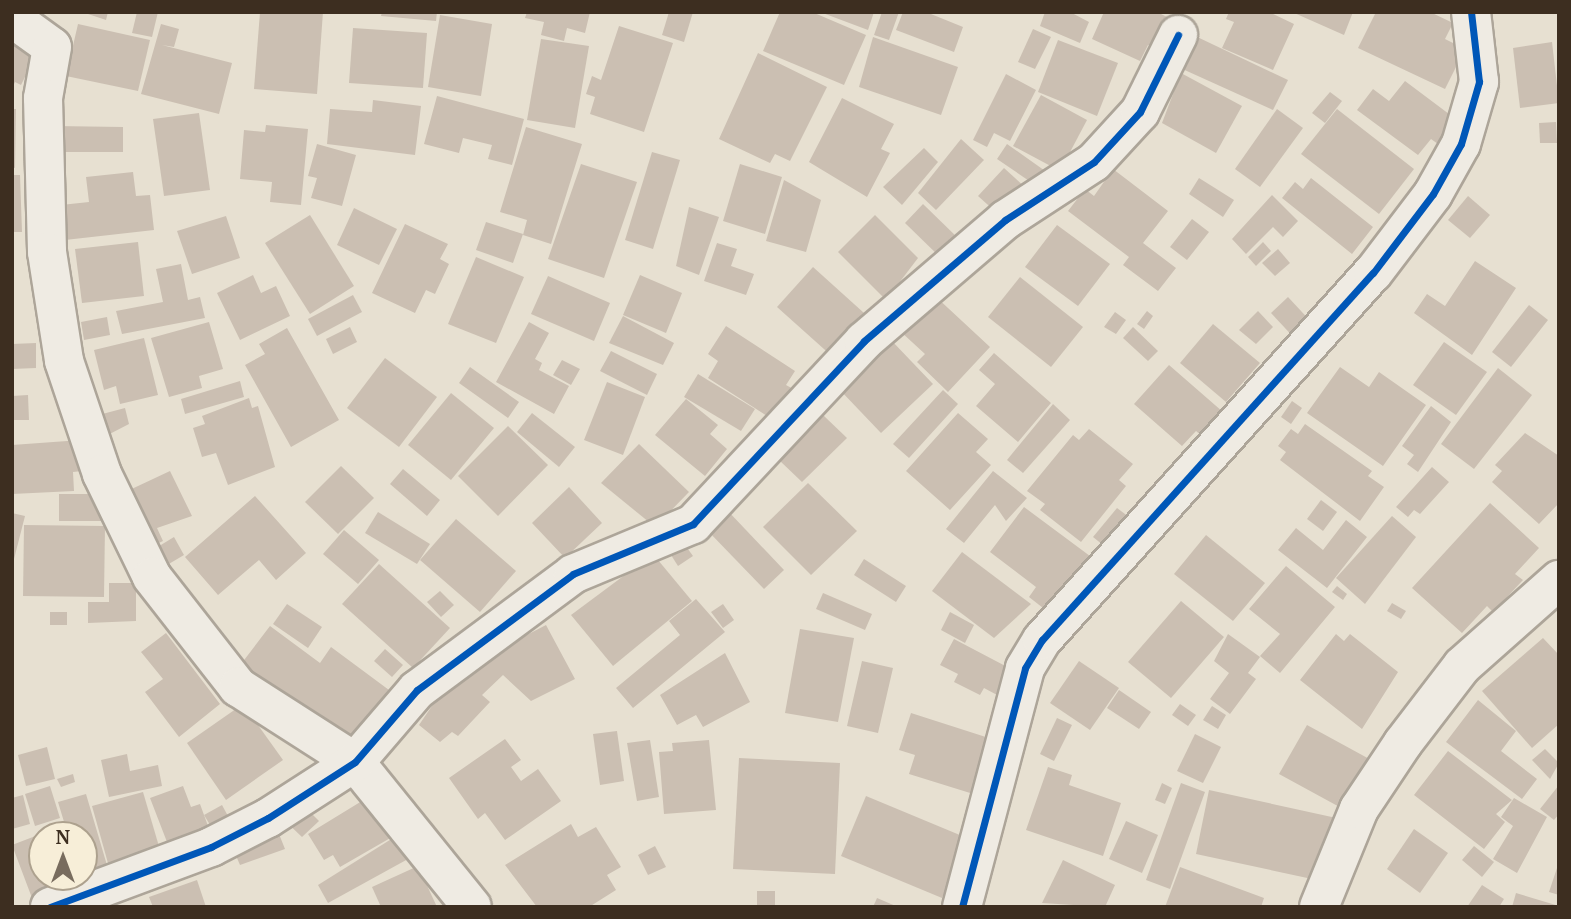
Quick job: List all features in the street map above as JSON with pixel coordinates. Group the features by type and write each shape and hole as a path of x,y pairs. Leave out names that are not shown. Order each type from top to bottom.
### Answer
{"street":[{"path":"962,907 1025,668 1042,640 1373,273 1433,194 1461,144 1479,82 1471,12"},
{"path":"12,18 52,47 43,98 47,252 64,361 102,474 152,577 238,687 355,762 472,907"},
{"path":"50,907 211,847 355,762 417,690 573,574 693,524 864,341 1005,220 1094,162 1140,112 1178,35"},
{"path":"1319,907 1359,809 1403,743 1462,666 1559,580"}],"building":[{"path":"82,12 108,12 106,20"},
{"path":"137,12 158,12 152,37 132,33"},
{"path":"260,12 323,12 317,94 254,89"},
{"path":"382,12 437,12 436,21 381,16"},
{"path":"527,12 590,12 585,33 567,28 564,41 541,35 544,22 525,18"},
{"path":"669,12 693,12 684,42 662,35"},
{"path":"780,12 812,12 866,35 844,85 763,51"},
{"path":"820,12 874,12 868,30"},
{"path":"882,12 899,12 889,40 874,35"},
{"path":"903,12 926,12 963,27 954,52 896,30"},
{"path":"1045,12 1070,12 1089,22 1080,43 1040,26"},
{"path":"1104,12 1157,12 1173,20 1159,49 1148,45 1140,61 1092,39"},
{"path":"1229,12 1269,12 1294,24 1273,70 1222,48 1234,22 1226,19"},
{"path":"1292,12 1353,12 1344,35"},
{"path":"1376,12 1430,12 1453,23 1445,39 1465,49 1445,89 1358,48"},
{"path":"440,15 492,24 481,96 428,87"},
{"path":"78,24 150,40 138,91 66,76"},
{"path":"161,24 179,29 174,47 162,45 232,63 219,114 141,94"},
{"path":"619,26 673,43 644,132 590,114 595,97 586,94 592,76 601,80"},
{"path":"353,28 427,33 423,88 349,83"},
{"path":"1033,29 1051,37 1035,69 1018,62"},
{"path":"1193,35 1288,80 1273,110 1178,67"},
{"path":"873,37 958,67 941,115 859,87"},
{"path":"541,39 589,46 575,128 527,120"},
{"path":"12,40 38,51 21,85 15,82 12,88"},
{"path":"1058,40 1118,63 1097,116 1038,92"},
{"path":"1552,42 1559,103 1520,108 1513,48"},
{"path":"758,53 827,87 790,161 775,154 770,163 719,139"},
{"path":"1181,73 1242,106 1216,153 1162,123"},
{"path":"1006,74 1036,90 1010,141 994,133 987,147 973,140"},
{"path":"1405,81 1457,120 1438,144 1431,139 1418,155 1357,110 1373,89 1389,101"},
{"path":"1330,92 1342,101 1325,123 1312,113"},
{"path":"1041,95 1087,120 1060,171 1013,146"},
{"path":"437,96 524,119 512,165 488,159 492,145 463,138 459,153 424,144"},
{"path":"842,98 894,124 881,149 890,153 867,197 809,162"},
{"path":"373,100 421,106 415,155 327,144 330,109 372,112"},
{"path":"12,109 16,109 15,168 12,167"},
{"path":"1277,109 1303,128 1260,187 1235,169"},
{"path":"1337,109 1414,169 1379,214 1301,154"},
{"path":"199,113 210,190 164,196 153,119"},
{"path":"1556,122 1557,143 1540,143 1539,123"},
{"path":"266,125 308,129 301,205 270,202 272,182 240,179 244,130 265,132"},
{"path":"54,126 123,127 123,152 54,152"},
{"path":"526,127 582,144 551,244 523,235 527,220 500,212"},
{"path":"961,139 984,160 936,210 918,193"},
{"path":"317,144 356,155 342,206 311,198 317,178 308,176"},
{"path":"1007,144 1048,173 1038,187 997,159"},
{"path":"924,148 938,162 902,205 883,187"},
{"path":"652,152 680,160 653,249 625,240"},
{"path":"581,164 637,182 604,278 548,259"},
{"path":"740,164 782,177 765,234 723,221"},
{"path":"1004,168 1026,188 997,213 978,196"},
{"path":"1113,169 1168,211 1143,243 1176,268 1158,291 1123,265 1129,257 1068,211 1085,189 1094,196"},
{"path":"133,172 136,196 150,195 154,230 65,240 61,205 89,202 86,177"},
{"path":"12,175 20,175 22,232 12,232"},
{"path":"1199,178 1234,200 1223,217 1189,194"},
{"path":"1311,178 1373,227 1352,254 1282,198 1295,182 1303,189"},
{"path":"784,180 821,200 806,252 766,241"},
{"path":"1272,195 1298,221 1283,237 1273,227 1246,254 1232,239"},
{"path":"1468,196 1490,215 1470,238 1448,220"},
{"path":"923,204 961,241 943,260 905,223"},
{"path":"689,207 719,217 699,275 676,266"},
{"path":"354,208 397,229 379,265 337,245"},
{"path":"310,215 354,286 310,314 265,243"},
{"path":"875,215 918,258 886,300 838,252"},
{"path":"226,216 240,258 192,274 177,231"},
{"path":"1192,219 1209,232 1187,260 1170,247"},
{"path":"486,222 523,234 513,263 476,250"},
{"path":"405,224 448,244 440,259 449,264 435,294 426,290 415,313 372,293"},
{"path":"1057,225 1110,264 1078,306 1025,267"},
{"path":"138,242 144,296 82,303 75,249"},
{"path":"1263,242 1271,251 1256,266 1248,257"},
{"path":"717,243 737,249 731,266 754,274 746,295 704,281"},
{"path":"1278,249 1290,263 1275,276 1262,263"},
{"path":"476,257 524,277 496,343 448,324"},
{"path":"1475,261 1516,288 1472,355 1414,313 1427,294 1445,306"},
{"path":"181,264 188,300 200,297 205,318 122,334 116,311 163,302 156,269"},
{"path":"813,267 864,313 834,358 777,307"},
{"path":"253,275 261,293 276,286 290,316 240,340 217,293"},
{"path":"640,275 682,293 666,333 623,315"},
{"path":"548,276 610,303 594,341 531,314"},
{"path":"1020,277 1083,327 1051,367 988,317"},
{"path":"353,295 362,312 317,336 308,319"},
{"path":"934,295 990,347 948,392 917,362 925,354 900,331"},
{"path":"1288,297 1315,326 1298,342 1271,313"},
{"path":"1529,305 1548,320 1511,367 1492,352"},
{"path":"1147,311 1153,316 1144,329 1137,324"},
{"path":"1258,311 1273,327 1256,344 1239,330"},
{"path":"1115,312 1126,320 1116,334 1104,327"},
{"path":"623,316 674,343 663,365 609,343"},
{"path":"107,317 110,335 84,340 81,322"},
{"path":"209,322 223,369 199,376 202,388 169,397 151,338"},
{"path":"529,322 549,333 535,359 542,363 539,370 569,386 554,414 496,382"},
{"path":"1213,324 1260,363 1226,402 1180,363"},
{"path":"726,326 795,371 786,385 795,390 775,421 708,378 718,361 708,354"},
{"path":"350,327 357,342 333,354 326,339"},
{"path":"1133,327 1158,351 1148,361 1123,338"},
{"path":"287,328 339,420 291,447 245,365 265,354 259,344"},
{"path":"144,338 158,395 120,404 116,386 104,390 94,350"},
{"path":"891,340 933,384 881,433 839,389"},
{"path":"1444,342 1487,372 1456,415 1413,385"},
{"path":"36,343 36,368 12,369 12,344"},
{"path":"611,351 657,374 647,395 600,371"},
{"path":"994,353 1051,403 1018,442 976,406 995,384 979,370"},
{"path":"385,358 437,397 399,447 347,408"},
{"path":"562,360 580,369 571,385 553,375"},
{"path":"1169,365 1223,412 1202,436 1196,431 1182,446 1134,404"},
{"path":"470,367 519,402 508,418 459,383"},
{"path":"1340,367 1369,387 1379,372 1426,405 1383,466 1307,413"},
{"path":"1498,368 1532,395 1474,469 1441,444"},
{"path":"698,374 755,409 741,431 684,397"},
{"path":"240,381 244,397 185,414 181,399"},
{"path":"607,382 645,397 623,455 584,440"},
{"path":"943,390 958,404 909,458 893,444"},
{"path":"451,393 494,428 451,480 408,445"},
{"path":"28,395 29,420 12,420 12,396"},
{"path":"249,398 252,408 258,406 275,467 228,485 216,453 202,457 193,428 205,424 202,416"},
{"path":"686,399 718,425 710,434 727,449 705,476 655,435"},
{"path":"1292,401 1302,408 1291,424 1281,417"},
{"path":"1053,404 1070,420 1023,473 1007,460"},
{"path":"1431,406 1451,422 1418,472 1407,464 1414,455 1402,446"},
{"path":"125,408 129,424 98,440 91,417"},
{"path":"532,413 575,447 559,467 517,432"},
{"path":"958,413 988,439 976,452 991,465 950,510 906,471"},
{"path":"823,415 847,438 802,482 779,460"},
{"path":"1305,424 1372,471 1368,476 1384,487 1360,521 1280,460 1286,452 1278,446 1291,429 1298,434"},
{"path":"508,426 548,465 498,516 458,476"},
{"path":"1089,429 1133,464 1119,480 1126,486 1081,542 1040,510 1045,504 1027,491 1073,435 1079,440"},
{"path":"1525,433 1559,456 1559,503 1539,524 1492,482 1502,471 1495,465"},
{"path":"81,440 82,471 73,472 74,491 12,494 12,445"},
{"path":"639,444 689,492 655,527 601,483"},
{"path":"341,466 374,498 338,534 305,502"},
{"path":"1432,467 1449,482 1420,514 1414,510 1408,517 1396,507"},
{"path":"403,469 440,500 427,516 390,484"},
{"path":"170,471 192,516 157,528 163,541 148,548 121,494"},
{"path":"993,471 1027,498 1006,521 995,505 964,543 946,529"},
{"path":"808,483 857,531 811,575 763,527"},
{"path":"569,487 602,523 565,558 532,523"},
{"path":"59,494 101,494 101,521 59,521"},
{"path":"255,496 306,553 276,580 259,560 218,595 185,557"},
{"path":"1321,500 1337,512 1323,531 1307,519"},
{"path":"1490,503 1539,548 1515,574 1523,580 1493,612 1487,606 1462,633 1412,588"},
{"path":"1024,507 1094,559 1052,615 1029,597 1036,587 990,552"},
{"path":"1117,508 1137,523 1113,553 1093,537"},
{"path":"727,510 784,570 764,589 707,530"},
{"path":"378,512 430,544 417,564 365,533"},
{"path":"12,513 25,516 13,563 12,563"},
{"path":"1392,516 1416,537 1365,604 1336,578"},
{"path":"456,519 516,571 480,612 420,560"},
{"path":"1346,520 1367,537 1327,588 1278,550 1296,528 1323,550"},
{"path":"24,525 105,526 104,597 23,596"},
{"path":"344,530 379,560 358,584 323,554"},
{"path":"1206,535 1265,583 1233,621 1174,574"},
{"path":"174,537 184,555 162,568 151,551"},
{"path":"685,545 693,556 678,566 671,555"},
{"path":"962,552 1031,604 994,638 932,591"},
{"path":"653,554 692,601 613,666 571,615"},
{"path":"864,559 906,586 896,602 854,575"},
{"path":"379,564 450,628 413,668 342,604"},
{"path":"1286,566 1335,607 1280,673 1260,656 1280,634 1249,609"},
{"path":"109,583 136,583 136,621 88,623 88,602 109,602"},
{"path":"1337,586 1347,594 1343,600 1332,592"},
{"path":"440,591 454,605 441,617 427,602"},
{"path":"823,593 872,614 865,630 816,609"},
{"path":"696,599 725,632 633,708 616,688 680,635 669,621"},
{"path":"1181,601 1224,637 1171,698 1128,662"},
{"path":"1392,603 1406,611 1401,619 1387,611"},
{"path":"287,604 322,627 308,648 273,624"},
{"path":"723,604 734,620 723,628 711,612"},
{"path":"50,612 67,612 67,625 50,625"},
{"path":"950,612 974,625 965,643 941,630"},
{"path":"546,625 575,679 531,701 503,675 482,695 490,702 458,736 452,732 440,742 419,725 455,672"},
{"path":"270,626 320,663 331,647 389,690 345,748 238,668"},
{"path":"800,629 854,638 838,722 785,713"},
{"path":"166,633 220,704 179,737 145,692 163,679 141,652"},
{"path":"1228,634 1260,657 1248,673 1256,679 1230,714 1210,699 1229,673 1214,661"},
{"path":"1336,634 1344,641 1350,634 1398,672 1362,729 1300,680"},
{"path":"1543,638 1559,655 1559,724 1532,748 1482,691"},
{"path":"954,639 1013,670 999,696 984,688 980,695 954,682 958,674 940,665"},
{"path":"385,649 403,665 392,677 374,661"},
{"path":"725,653 750,702 703,727 696,715 677,725 660,695"},
{"path":"862,661 893,668 878,733 847,726"},
{"path":"1079,661 1119,688 1090,730 1050,703"},
{"path":"1119,690 1151,712 1139,729 1107,708"},
{"path":"1478,700 1516,731 1501,751 1537,779 1522,799 1446,742"},
{"path":"243,704 283,760 226,800 187,743"},
{"path":"1180,704 1196,715 1188,726 1172,715"},
{"path":"1212,706 1226,715 1218,729 1203,720"},
{"path":"911,713 992,739 983,797 909,774 915,755 899,750"},
{"path":"1057,718 1072,725 1054,761 1040,754"},
{"path":"1307,725 1373,761 1345,810 1279,774"},
{"path":"617,731 624,781 600,785 593,734"},
{"path":"1195,734 1221,747 1203,783 1177,771"},
{"path":"505,739 521,760 511,767 521,781 538,769 561,801 505,840 485,813 478,819 449,778"},
{"path":"650,740 659,797 637,801 627,743"},
{"path":"709,740 716,810 664,814 659,752 673,751 672,743"},
{"path":"47,747 55,779 26,786 18,755"},
{"path":"1545,749 1559,763 1550,779 1532,760"},
{"path":"1448,751 1512,800 1496,814 1505,822 1484,849 1414,795"},
{"path":"127,754 130,771 158,765 162,786 109,797 101,760"},
{"path":"739,758 840,763 835,874 733,869"},
{"path":"1048,767 1072,775 1069,785 1121,803 1103,856 1026,830"},
{"path":"73,774 75,782 61,787 57,779"},
{"path":"1162,783 1172,788 1165,804 1155,800"},
{"path":"1181,783 1205,792 1170,889 1146,880"},
{"path":"1559,785 1559,814 1554,820 1540,809"},
{"path":"50,786 60,818 33,821 25,794"},
{"path":"183,786 191,807 200,804 208,826 167,842 150,798"},
{"path":"1209,790 1341,819 1326,882 1196,854"},
{"path":"143,792 163,860 111,874 92,806"},
{"path":"375,793 399,833 340,867 333,855 324,860 308,834"},
{"path":"86,794 94,821 64,821 58,802"},
{"path":"23,795 28,825 12,829 12,798"},
{"path":"866,796 967,838 942,898 841,856"},
{"path":"1514,798 1547,817 1517,873 1493,859 1513,826 1501,817"},
{"path":"300,802 319,821 302,837 283,819"},
{"path":"222,805 235,829 218,838 204,815"},
{"path":"1126,821 1158,835 1142,873 1109,859"},
{"path":"571,824 578,837 596,827 621,867 607,875 616,890 589,907 537,907 505,865"},
{"path":"1414,829 1448,853 1420,893 1387,869"},
{"path":"279,834 285,849 240,865 234,851"},
{"path":"98,835 109,872 98,874"},
{"path":"393,838 408,859 328,903 318,885"},
{"path":"28,839 28,887 12,845"},
{"path":"655,846 666,867 648,875 638,855"},
{"path":"1474,846 1494,862 1482,877 1462,860"},
{"path":"1063,860 1115,885 1105,907 1042,903"},
{"path":"418,866 437,907 381,907 372,887"},
{"path":"1559,866 1559,895 1549,892"},
{"path":"1180,867 1264,898 1261,907 1165,907"},
{"path":"197,880 206,907 153,907 149,897"},
{"path":"1482,885 1504,899 1499,907 1467,907"},
{"path":"29,891 50,891 32,898"},
{"path":"757,891 775,891 775,907 757,907"},
{"path":"1516,893 1559,906 1559,907 1512,907"},
{"path":"877,898 898,907 873,907"}],"cycle path":[{"path":"962,907 1025,668 1042,640 1373,273 1433,194 1461,144 1479,82 1471,12"},
{"path":"50,907 211,847 268,818 355,762 417,690 573,574 693,524 864,341 1005,220 1094,162 1140,112 1178,35"}]}
